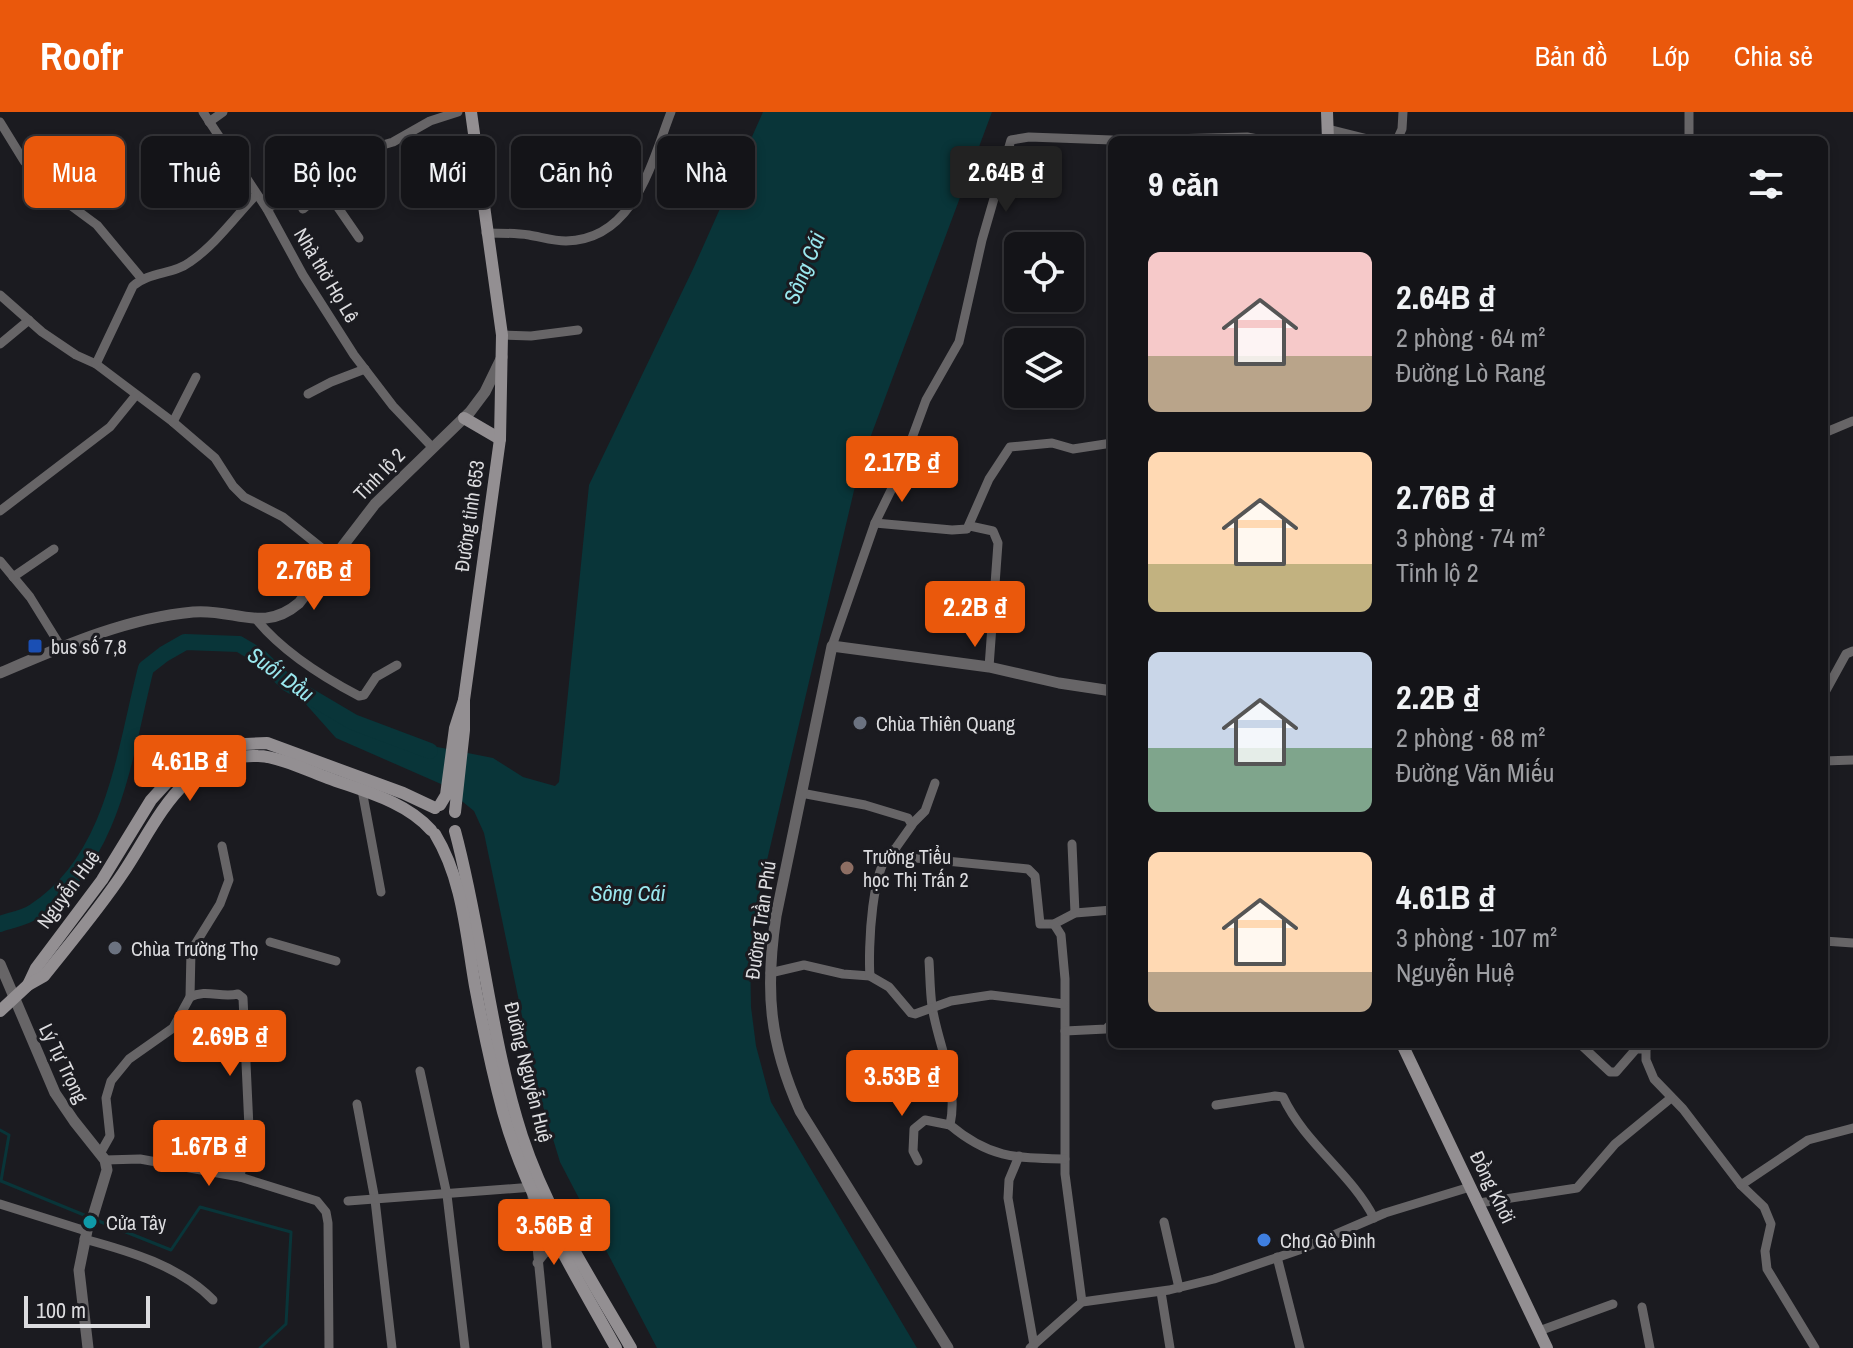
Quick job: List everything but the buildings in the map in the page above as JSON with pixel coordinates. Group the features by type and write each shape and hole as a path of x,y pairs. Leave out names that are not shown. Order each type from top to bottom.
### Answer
{"main road":[{"path":"471,112 502,335"},
{"path":"1327,112 1328,134"},
{"name":"Đường tỉnh 653","path":"455,812 452,790 500,439 502,335"},
{"path":"464,418 500,439"},
{"name":"Nguyễn Huệ","path":"0,1011 28,985 36,968 102,880 151,800 182,766 224,745 267,743 413,813 433,832"},
{"name":"Nguyễn Huệ","path":"315,766 438,807"},
{"name":"Đường tỉnh 653","path":"438,807 452,790"},
{"path":"450,805 455,812 455,831 450,838 445,839 433,832 430,818 438,807 450,805"},
{"name":"Đường Nguyễn Huệ","path":"455,831 470,890 482,989 504,1115 563,1254 616,1348"},
{"name":"Đường Nguyễn Huệ","path":"433,832 453,870 482,989"},
{"name":"Đồng Khởi","path":"1404,1048 1547,1348"},
{"name":"Đường Nguyễn Huệ","path":"535,1186 631,1348"}],"street":[{"name":"Nhà thờ Họ Lê","path":"203,112 267,209 303,275 365,369 393,406 433,448"},
{"path":"209,122 223,112"},
{"path":"385,144 430,121 458,112"},
{"path":"486,233 513,233 563,241 599,234 630,208 649,172 671,112"},
{"path":"1399,136 1403,112"},
{"path":"1689,112 1689,136"},
{"path":"0,122 24,161 51,191 97,225 142,279"},
{"path":"1108,140 1029,137 1011,140 954,354 926,400 898,476 875,523 832,646 989,667 1108,690"},
{"path":"96,364 127,295 142,279 192,261 256,195"},
{"path":"338,208 359,238"},
{"path":"0,295 76,355 96,364 173,422 215,458 239,493 283,517 333,557"},
{"path":"0,344 29,320"},
{"path":"502,335 531,336 578,330"},
{"name":"Tỉnh lộ 2","path":"0,673 61,647 173,614 204,611 271,619 293,608 375,504 464,418 485,392 503,354"},
{"path":"308,394 365,369"},
{"path":"173,422 196,377"},
{"path":"0,511 110,427 136,395"},
{"path":"1828,431 1853,421"},
{"path":"970,526 984,487 1010,447 1052,443 1073,449 1108,444"},
{"path":"875,523 952,530 970,526 993,531 998,543 989,667"},
{"path":"13,577 54,549"},
{"path":"0,561 30,597 61,647"},
{"path":"256,619 267,632 308,664 359,696 364,695 381,672 397,665"},
{"name":"Đường Trần Phú","path":"832,646 776,916 769,992 777,1045 800,1111 948,1348"},
{"path":"1828,687 1846,654 1853,651"},
{"path":"1828,761 1853,760"},
{"path":"870,976 870,933 885,857 925,811 935,783"},
{"path":"362,790 381,892"},
{"path":"801,793 865,805 908,818 913,823"},
{"path":"1072,844 1075,913"},
{"path":"88,1348 79,1280 88,1228 104,1183 103,1156 110,1136 106,1098 111,1081 129,1059 173,1028 190,997 191,951 220,904 229,880 222,846"},
{"path":"895,849 897,854 905,857 1028,869 1035,876 1039,921 1043,925 1054,924 1075,913 1108,910"},
{"path":"1054,924 1061,935 1063,948 1066,1191 1082,1302"},
{"path":"1828,941 1853,943"},
{"path":"270,942 336,961"},
{"path":"929,961 932,1007 951,1081 953,1102 950,1125"},
{"name":"Lý Tự Trọng","path":"0,964 55,1093 103,1156"},
{"path":"770,973 804,965 843,974 870,976 889,987 911,1013 920,1013 951,1001 991,995 1064,1004"},
{"path":"190,997 203,992 224,996 238,994 243,998 249,1128 240,1177"},
{"path":"1065,1031 1108,1027"},
{"path":"1584,1048 1610,1072 1616,1072 1639,1048"},
{"path":"1646,1048 1649,1069 1741,1185 1764,1207 1771,1224 1765,1251 1767,1269 1815,1348"},
{"path":"420,1071 447,1195 465,1348"},
{"path":"1216,1105 1283,1097 1307,1136 1357,1192 1374,1218"},
{"path":"1479,1203 1577,1188 1615,1144 1671,1098"},
{"path":"357,1104 375,1200 392,1348"},
{"path":"918,1161 913,1151 914,1129 925,1120 950,1125 968,1140 1006,1156 1065,1159"},
{"path":"1741,1185 1808,1140 1853,1128"},
{"path":"103,1156 140,1159 240,1177 317,1201 326,1212 328,1223 329,1348"},
{"path":"1019,1156 1009,1180 1008,1198 1032,1346"},
{"path":"348,1201 535,1186 537,1263 547,1348"},
{"path":"1032,1346 1082,1302 1179,1288 1277,1257 1374,1218 1470,1187"},
{"path":"0,1204 88,1228 199,1285 213,1300"},
{"path":"1164,1222 1179,1288"},
{"path":"537,1263 545,1253 557,1250 563,1254"},
{"path":"1277,1257 1300,1348"},
{"path":"1161,1292 1170,1348"},
{"path":"1539,1331 1613,1304"},
{"path":"1642,1307 1649,1348"}],"water":[{"name":"Sông Cái","path":"763,112 992,112 860,465 756,907 750,957 756,1046 771,1102 917,1348 657,1348 560,1162 536,1083 484,833 474,811 441,784 336,738 287,683 348,722 397,746 412,742 493,758 523,777 555,786 559,782 589,485 720,208 755,208 755,136 752,136"}],"waterway":[{"name":"Suối Dầu","path":"0,924 35,911 62,889 83,863 112,802 146,668 185,642 239,644 259,656 287,683 353,722 430,751"},
{"path":"0,1130 9,1135 1,1181 89,1217"},
{"path":"96,1220 171,1250 200,1207 291,1232 286,1324 260,1348"}],"place":[{"name":"bus số 7,8","path":"35,646"},
{"name":"Chùa Thiên Quang","path":"860,723"},
{"name":"Trường Tiểu học Thị Trấn 2","path":"847,868"},
{"name":"Chùa Trường Thọ","path":"115,948"},
{"name":"Cửa Tây","path":"90,1222"},
{"name":"Chợ Gò Đình","path":"1264,1240"}]}
